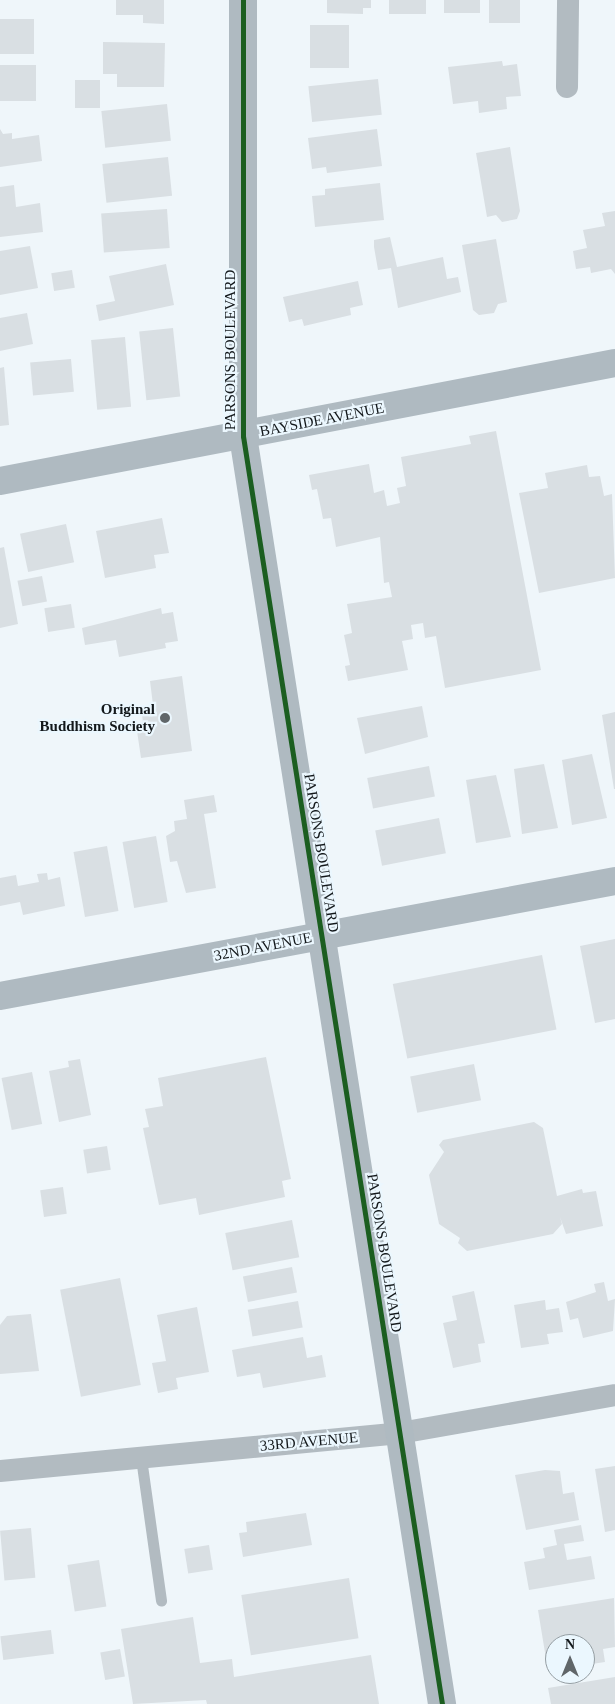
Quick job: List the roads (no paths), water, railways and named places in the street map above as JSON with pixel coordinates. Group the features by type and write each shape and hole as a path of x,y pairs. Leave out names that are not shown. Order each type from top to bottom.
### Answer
{"street":[{"name":"PARSONS BOULEVARD","path":"243,0 243,436 442,1704"},
{"path":"567,87 568,0"},
{"name":"BAYSIDE AVENUE","path":"0,481 243,436 615,363"},
{"name":"32ND AVENUE","path":"0,996 615,881"},
{"name":"33RD AVENUE","path":"0,1471 400,1433 615,1395"}],"lane":[{"path":"141,1458 160,1601"}],"place":[{"name":"Original Buddhism Society","path":"165,718"}]}
